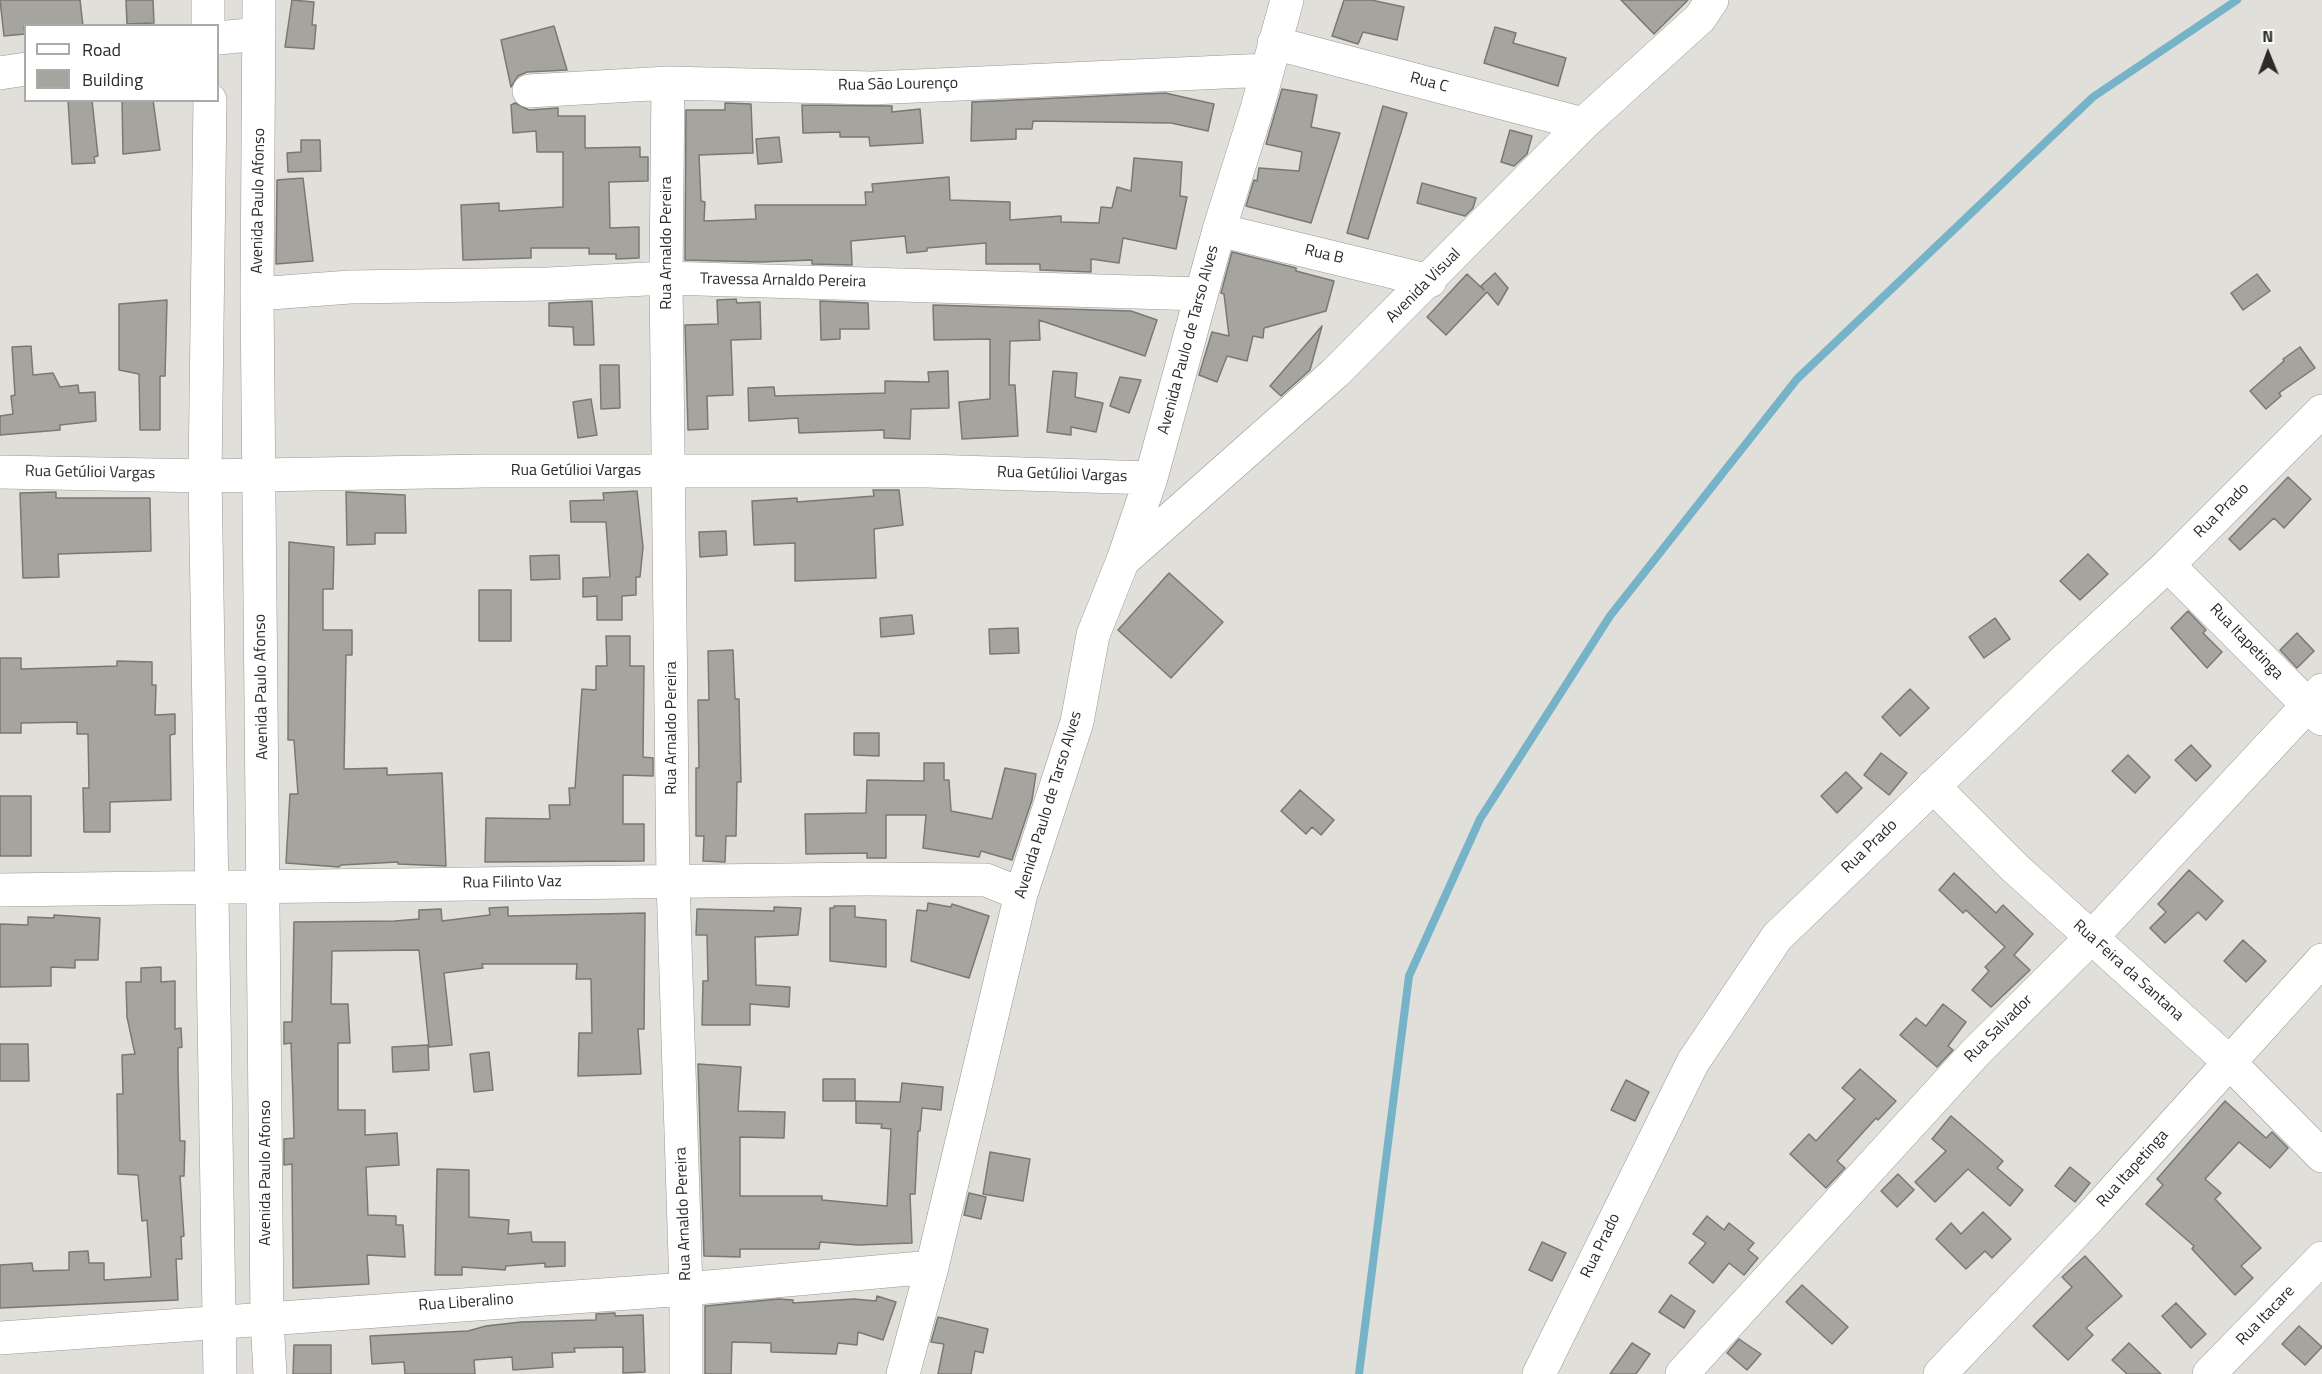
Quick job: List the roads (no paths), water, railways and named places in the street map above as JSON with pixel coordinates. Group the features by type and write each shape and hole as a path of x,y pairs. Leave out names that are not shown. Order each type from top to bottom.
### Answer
{"street":[{"path":"208,0 208,24"},
{"name":"Avenida Paulo Afonso","path":"259,0 257,294 265,886 267,1318 270,1374"},
{"name":"Avenida Paulo de Tarso Alves","path":"903,1374 932,1267 1021,894 1077,722 1093,635 1152,478 1219,230 1287,0"},
{"name":"Avenida Visual","path":"1123,560 1335,374 1583,124 1700,18 1712,0"},
{"path":"219,38 259,34"},
{"name":"Rua São Lourenço","path":"529,91 668,83 872,88 1271,57"},
{"name":"Rua C","path":"1271,57 1583,124"},
{"path":"0,73 24,69"},
{"name":"Rua Arnaldo Pereira","path":"668,83 666,278 673,881 686,1289 686,1374"},
{"path":"210,102 205,476 210,885 220,1374"},
{"name":"Rua B","path":"1219,230 1430,280"},
{"name":"Travessa Arnaldo Pereira","path":"257,294 350,287 548,284 666,278 1201,294"},
{"name":"Rua Prado","path":"1539,1374 1693,1062 1777,937 1933,786 2168,565 2322,411"},
{"name":"Rua Getúlioi Vargas","path":"0,472 205,476 260,473 927,471 1152,478"},
{"name":"Rua Itapetinga","path":"2168,565 2317,705"},
{"name":"Rua Salvador","path":"1700,1368 1976,1052 2091,938 2317,705"},
{"name":"Rua Feira da Santana","path":"1933,786 2015,868 2228,1061 2322,1156"},
{"name":"Rua Filinto Vaz","path":"0,890 210,885 986,880 1021,894"},
{"name":"Rua Itapetinga","path":"1940,1374 2090,1217 2228,1061 2322,960"},
{"name":"Rua Itacare","path":"2210,1374 2322,1258"},
{"name":"Rua Liberalino","path":"0,1338 686,1289 932,1267"}],"waterway":[{"path":"1359,1374 1409,976 1480,819 1610,616 1797,379 2093,97 2237,0"}]}
